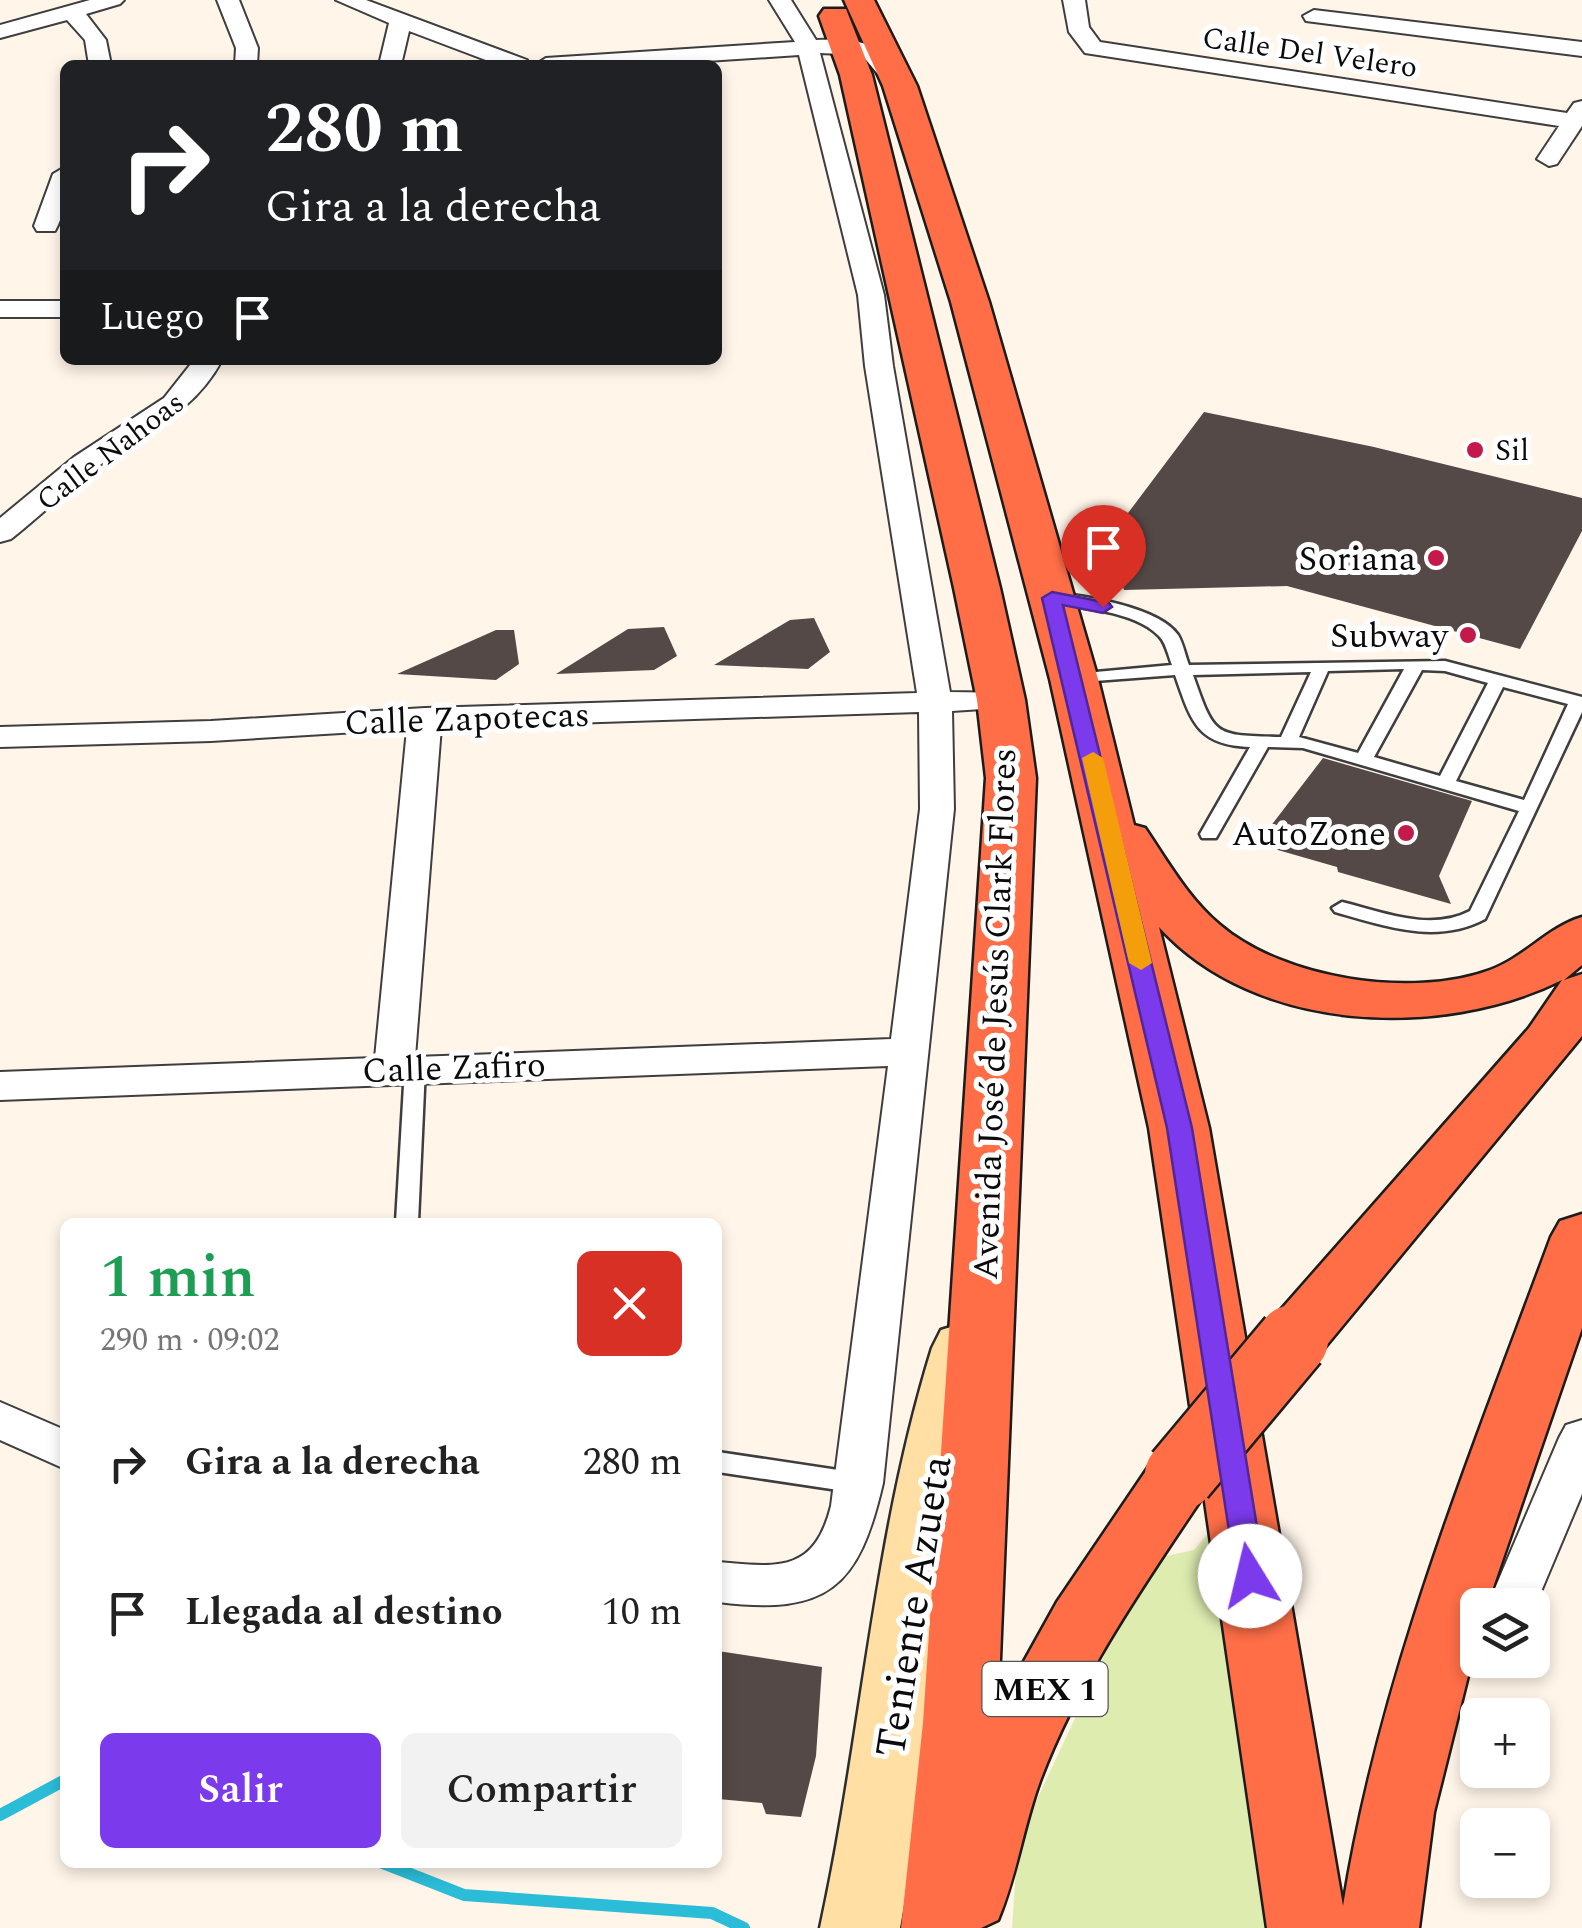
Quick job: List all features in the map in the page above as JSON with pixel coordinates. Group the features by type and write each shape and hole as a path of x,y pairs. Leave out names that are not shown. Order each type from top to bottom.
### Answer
{"highway":[{"path":"815,43 900,86 970,302 1072,670 1180,1128 1307,1928"},
{"name":"Avenida José de Jesús Clark Flores","path":"815,43 880,186 1002,700 1011,778 960,1723 940,1928"},
{"path":"977,588 1026,667 1048,678 1072,670"},
{"path":"1102,797 1168,905 1194,933 1246,968 1294,986 1378,1000 1462,995 1506,984 1551,964 1582,934"},
{"name":"MEX 1","path":"964,1928 977,1857 1012,1760 1086,1613 1180,1476 1549,1042 1582,993"},
{"path":"1380,1928 1396,1812 1444,1627 1582,1237"}],"street":[{"path":"0,32 113,0"},
{"path":"228,0 247,48 246,60"},
{"path":"348,0 505,60"},
{"path":"722,1582 786,1585 830,1565 843,1545 860,1484 937,809 935,702 879,366 871,295 834,157 815,43 780,0"},
{"name":"Calle Del Velero","path":"1074,0 1076,28 1080,38 1093,48 1575,127"},
{"path":"69,10 96,36 101,46 100,60"},
{"path":"1314,16 1429,21 1582,49"},
{"path":"391,60 400,21"},
{"path":"681,60 815,43"},
{"path":"722,67 815,43"},
{"path":"1549,159 1575,127"},
{"path":"834,157 880,186"},
{"path":"46,226 60,188"},
{"path":"0,310 60,308"},
{"name":"Calle Nahoas","path":"0,533 97,453 180,403 198,384 206,365"},
{"name":"Calle Zapotecas","path":"0,737 425,718 1002,700"},
{"path":"404,1069 425,718"},
{"name":"Calle Zafiro","path":"0,1086 909,1052"},
{"name":"Teniente Azueta","path":"860,1928 875,1859 917,1536 945,1414 983,1288"},
{"path":"0,1420 60,1449"},
{"path":"1519,1588 1582,1438"},
{"path":"1422,1713 1460,1670"}],"lane":[{"path":"1052,598 1081,600 1151,620 1170,636 1202,724 1228,740 1288,742 1530,808"},
{"path":"1072,670 1416,664 1444,666 1580,702 1478,916 1463,926 1434,928 1342,908"},
{"path":"1363,760 1416,664"},
{"path":"1288,742 1322,666"},
{"path":"1446,784 1498,680"},
{"path":"1209,834 1262,742"},
{"path":"404,1069 408,1218"},
{"path":"722,1463 860,1484"}],"green space":[{"path":"1223,1516 1271,1928 1012,1928 1018,1840 1166,1524 1166,1556 1194,1550"}],"building":[{"path":"1204,412 1374,447 1582,498 1582,531 1520,649 1287,586 1124,590 1107,541"},
{"path":"814,618 830,652 808,669 714,665 790,620"},
{"path":"664,627 677,656 654,670 556,674 628,629"},
{"path":"496,630 514,630 519,664 496,680 397,674"},
{"path":"1323,758 1472,801 1439,876 1451,904 1257,844"},
{"path":"722,1652 822,1667 816,1756 801,1817 766,1814 762,1803 722,1799"}],"waterway":[{"path":"0,1815 60,1783"},
{"path":"395,1868 464,1895 712,1913 744,1928"}],"slow traffic":[{"path":"1093,758 1141,963"}],"place":[{"name":"Sil","path":"1475,450"},
{"name":"Soriana","path":"1436,558"},
{"name":"Subway","path":"1468,635"},
{"name":"AutoZone","path":"1406,833"}],"route":[{"path":"1103,607 1081,600 1052,598 1180,1128 1250,1576"}]}
